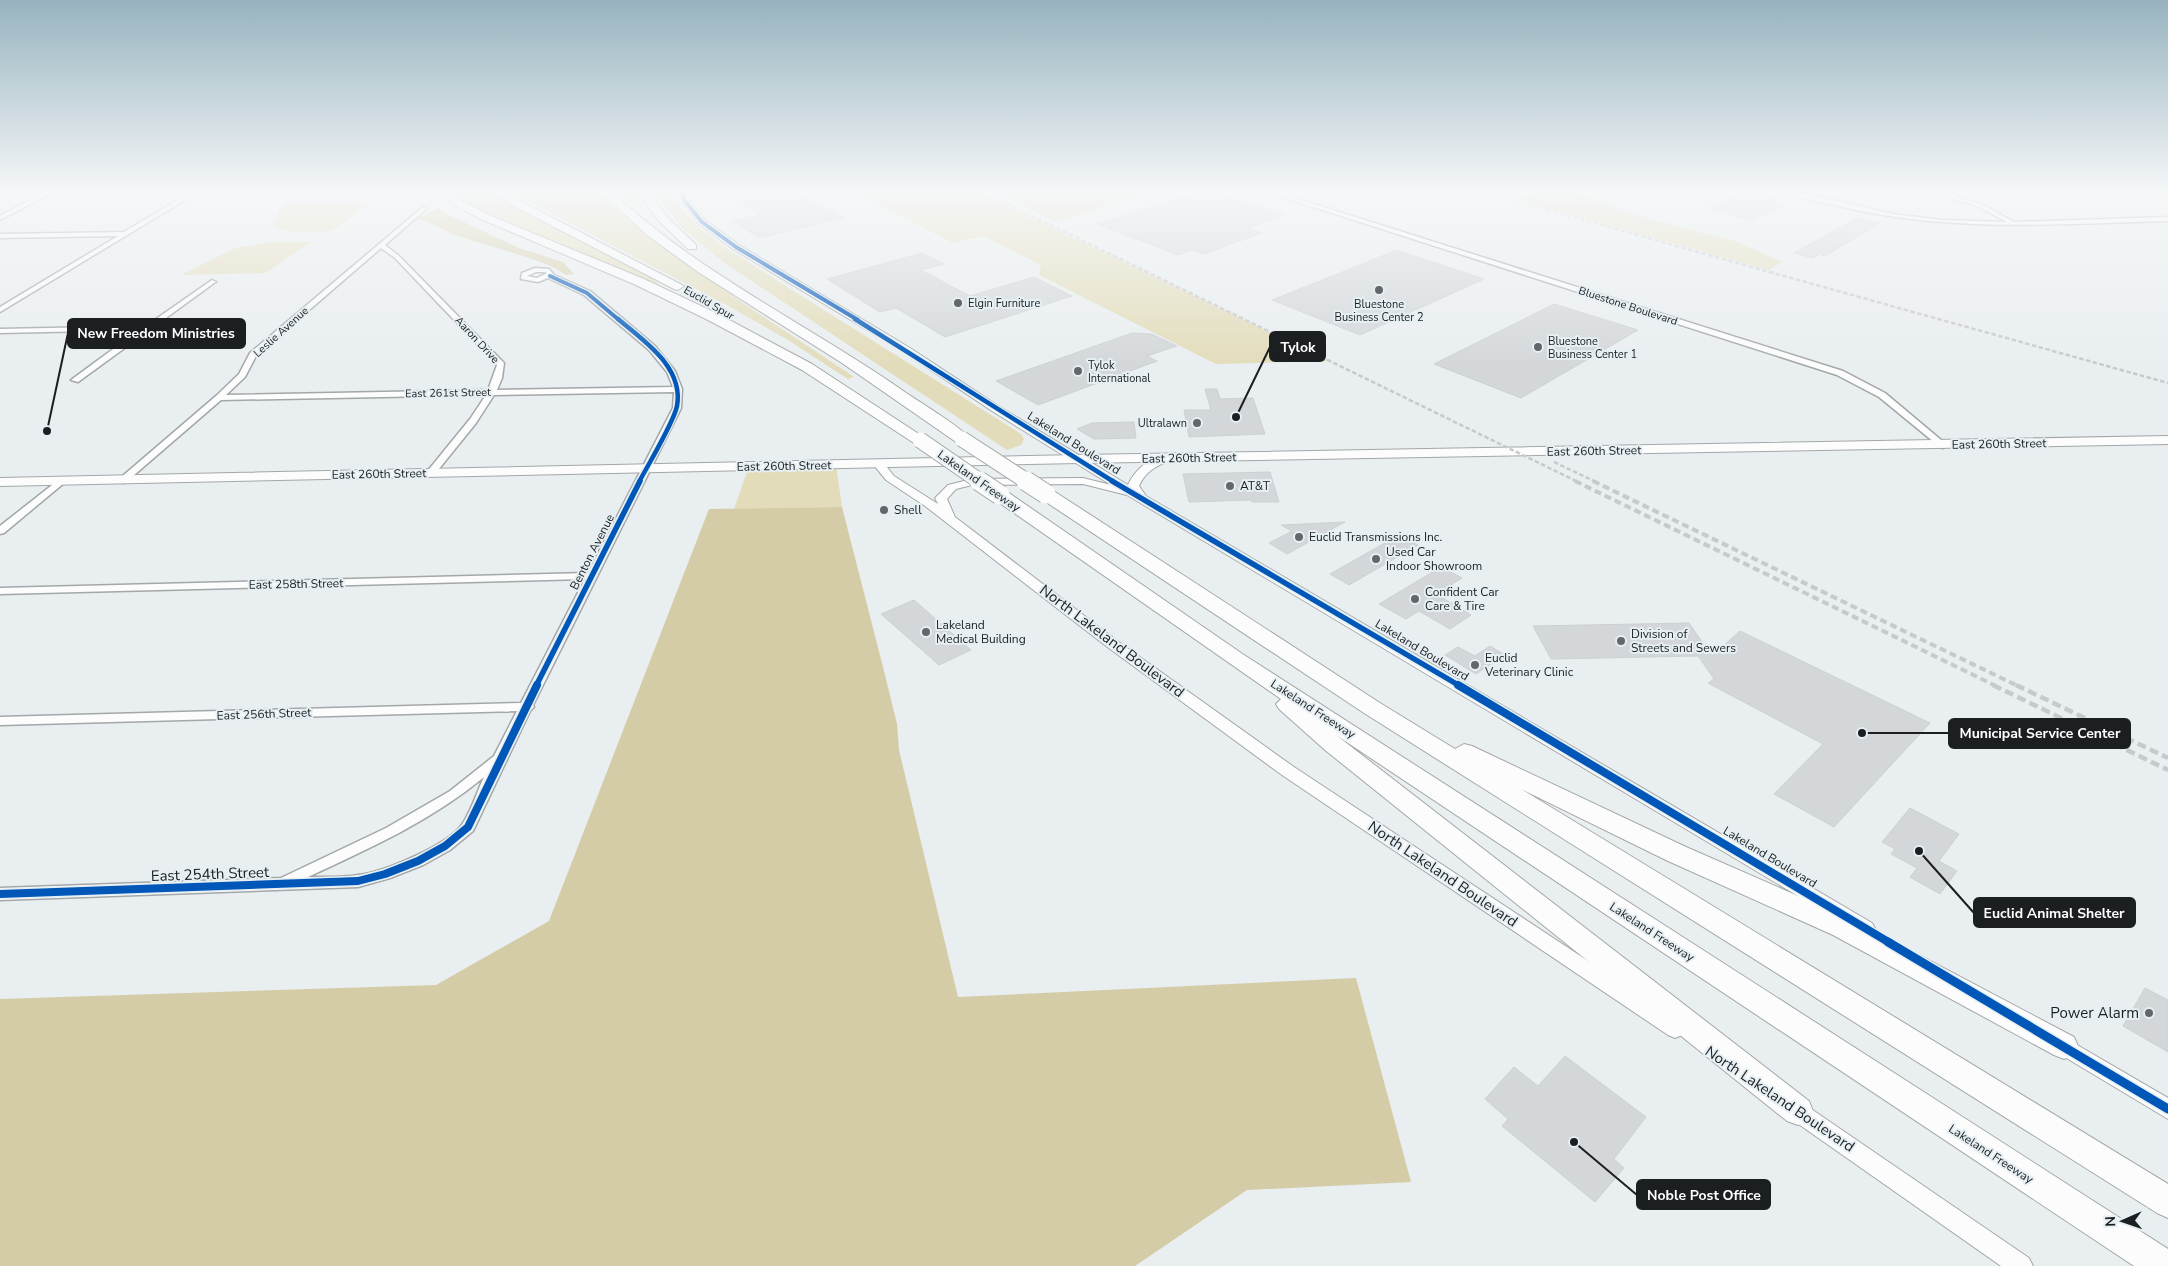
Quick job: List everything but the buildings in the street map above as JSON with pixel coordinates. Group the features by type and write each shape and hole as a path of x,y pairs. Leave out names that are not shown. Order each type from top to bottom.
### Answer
{"highway":[{"name":"Lakeland Freeway","path":"564,250 646,284 808,367 920,440 1237,660 2164,1266"},
{"name":"Euclid Spur","path":"608,250 692,293 779,344 808,367"},
{"name":"Lakeland Freeway","path":"677,250 771,314 809,336 1372,708 2168,1202"},
{"path":"695,250 720,271 780,312 809,336"},
{"path":"1237,660 1333,745 1798,1111"},
{"path":"1372,708 1668,850 1842,927 2064,1046"}],"main road":[{"name":"East 260th Street","path":"0,482 1080,459 2168,440"}],"street":[{"path":"0,310 99,250"},
{"name":"Leslie Avenue","path":"123,480 219,398 242,375 253,355 375,250"},
{"name":"Aaron Drive","path":"387,250 501,365 500,376 493,392 431,473"},
{"name":"Lakeland Boulevard","path":"741,250 1140,497 1418,660 2168,1109"},
{"name":"Bluestone Boulevard","path":"1452,250 1864,382 1884,395 1943,445"},
{"path":"550,276 570,283 587,293 652,348 671,371 678,388"},
{"path":"75,380 212,282"},
{"path":"0,331 148,328"},
{"name":"East 261st Street","path":"219,398 678,388"},
{"name":"Benton Avenue","path":"418,861 445,846 468,827 500,757 528,707 591,576 678,408 678,388"},
{"path":"1140,497 1132,486 1138,474 1148,466 1166,458"},
{"name":"North Lakeland Boulevard","path":"879,464 890,478 952,520 1111,643 1288,770 1798,1111 2021,1266"},
{"path":"0,532 61,481"},
{"path":"952,520 940,498 952,487 972,482 1083,481 1140,497"},
{"name":"East 258th Street","path":"0,591 591,576"},
{"name":"East 256th Street","path":"0,721 528,707"},
{"name":"Benton Avenue","path":"281,884 391,832 455,794 500,757"},
{"name":"East 254th Street","path":"0,894 358,881 385,874 418,861"}],"shaded area":[{"path":"231,250 299,250 265,273 181,275"},
{"path":"503,250 526,250 563,262 574,274 566,275 546,264"},
{"path":"572,250 597,250 660,283 655,284"},
{"path":"622,250 668,250 751,309 854,377 848,379 788,340 732,308"},
{"path":"709,250 729,250 1021,434 1024,439 1021,445 1007,450 726,264"},
{"path":"1011,250 1099,250 1330,361 1216,364 1039,275 1041,265"},
{"path":"1697,250 1756,250 1782,262 1769,270"},
{"path":"836,465 842,507 734,509 749,466"},
{"path":"842,507 897,724 899,750 958,997 1356,978 1411,1182 1247,1190 1135,1266 0,1266 0,999 436,985 549,921 709,509"}],"railway":[{"path":"1102,250 1578,482"},
{"path":"1691,250 2168,383"},
{"path":"1554,462 1596,482"},
{"path":"1575,481 1996,686"},
{"path":"1593,481 2018,686"},
{"path":"1993,685 2168,770"},
{"path":"2016,685 2168,758"}],"cycle path":[{"path":"741,250 907,350 996,409 1142,499 1417,660 2168,1109"},
{"path":"0,894 358,881 385,874 418,861 445,846 468,827 500,757 677,408 678,389 671,371 652,348 587,293 550,276"}],"place":[{"name":"Bluestone Business Center 2","path":"1379,290"},
{"name":"Elgin Furniture","path":"958,303"},
{"name":"Bluestone Business Center 1","path":"1538,347"},
{"name":"Tylok International","path":"1078,371"},
{"name":"Tylok","path":"1236,417"},
{"name":"Ultralawn","path":"1197,423"},
{"name":"New Freedom Ministries","path":"47,431"},
{"name":"AT&T","path":"1230,486"},
{"name":"Shell","path":"884,510"},
{"name":"Euclid Transmissions Inc.","path":"1299,537"},
{"name":"Used Car Indoor Showroom","path":"1376,559"},
{"name":"Confident Car Care & Tire","path":"1415,599"},
{"name":"Lakeland Medical Building","path":"926,632"},
{"name":"Division of Streets and Sewers","path":"1621,641"},
{"name":"Euclid Veterinary Clinic","path":"1475,665"},
{"name":"Municipal Service Center","path":"1862,733"},
{"name":"Euclid Animal Shelter","path":"1919,851"},
{"name":"Power Alarm","path":"2149,1013"},
{"name":"Noble Post Office","path":"1574,1142"}]}
